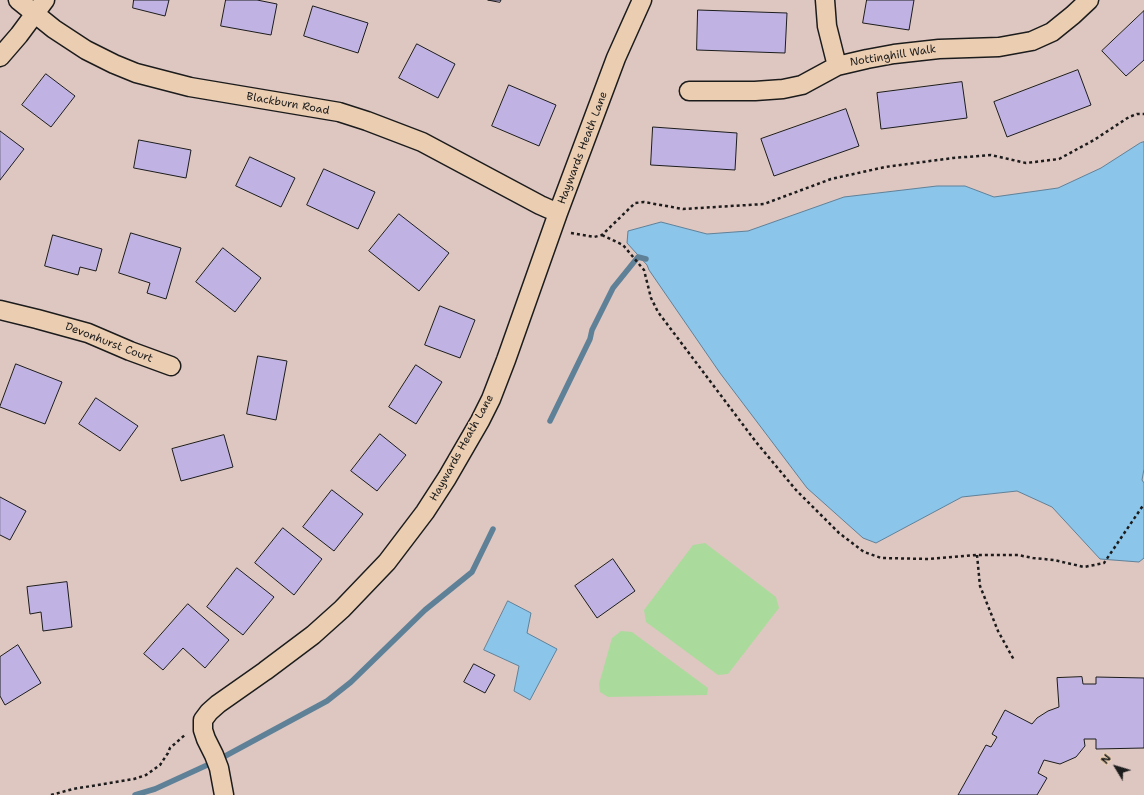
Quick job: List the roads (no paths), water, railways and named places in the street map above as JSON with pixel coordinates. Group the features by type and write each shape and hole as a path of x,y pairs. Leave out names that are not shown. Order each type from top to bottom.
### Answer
{"street":[{"name":"Blackburn Road","path":"18,0 40,7 54,29 86,50 136,73 190,87 339,112 367,121 422,142 558,213"},
{"name":"Haywards Heath Lane","path":"224,795 219,768 203,730 203,720 218,704 313,635 342,609 387,562 426,512 447,478 491,399 616,58 642,0"},
{"path":"825,0 827,26 837,66"},
{"name":"Nottinghill Walk","path":"689,91 756,91 783,89 802,84 837,66 894,54 939,49 999,46 1032,41 1052,32 1089,0"},
{"path":"0,57 40,7"},
{"name":"Devonhurst Court","path":"0,310 37,318 88,333 130,351 171,366"}],"water":[{"path":"1144,142 1144,469 1142,480 1144,483 1144,558 1139,562 1100,559 1052,507 1017,491 962,497 876,543 863,538 807,488 720,373 647,265 627,243 628,231 661,222 707,234 748,231 844,197 937,186 965,186 994,197 1058,188 1101,168 1140,143"},
{"path":"508,601 531,613 527,633 557,649 530,700 514,691 519,666 484,650"}],"waterway":[{"path":"550,421 613,288 638,257 646,259"},
{"path":"135,795 155,789 216,761 327,701 351,682 425,610 472,572 493,529"}]}
